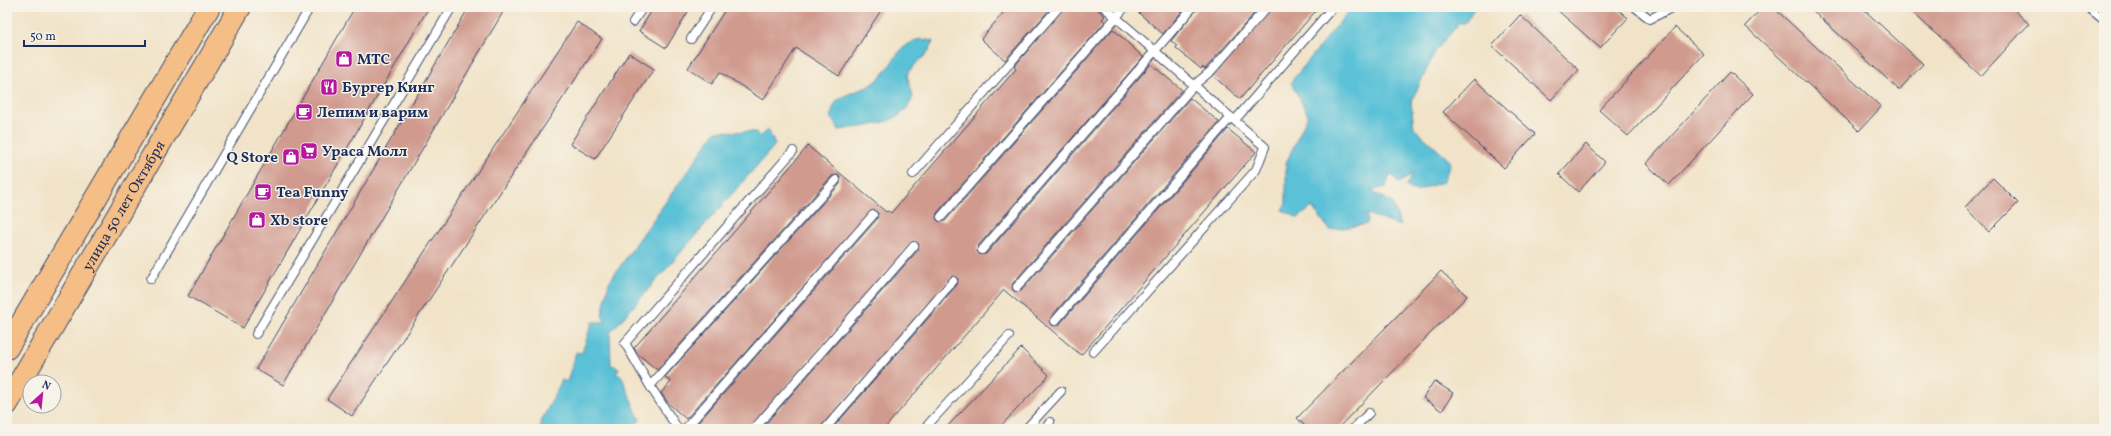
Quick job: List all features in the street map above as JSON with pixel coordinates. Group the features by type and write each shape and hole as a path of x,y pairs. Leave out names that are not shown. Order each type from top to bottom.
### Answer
{"main road":[{"name":"улица 50 лет Октября","path":"7,348 209,7"},
{"name":"улица 50 лет Октября","path":"7,404 240,7"}],"lane":[{"path":"151,279 310,7"},
{"path":"256,334 452,7"},
{"path":"633,22 643,7"},
{"path":"691,39 712,7"},
{"path":"913,174 1059,7"},
{"path":"1093,352 1256,170 1265,147 1104,7"},
{"path":"941,217 1125,7"},
{"path":"982,250 1154,50 1193,7"},
{"path":"1017,287 1194,85 1211,71 1267,7"},
{"path":"1056,322 1233,118 1332,7"},
{"path":"1635,7 1650,19 1673,7"},
{"path":"2088,7 2104,20"},
{"path":"678,429 650,386 625,343 793,151"},
{"path":"650,386 836,180"},
{"path":"685,429 873,215"},
{"path":"754,429 914,246"},
{"path":"825,429 953,281"},
{"path":"924,429 1009,336"},
{"path":"1026,429 1061,391"},
{"path":"1353,429 1369,413"}],"water":[{"path":"1352,7 1475,7 1465,23 1456,23 1457,26 1436,50 1411,102 1414,128 1451,162 1443,182 1416,191 1405,186 1414,173 1399,183 1390,174 1386,187 1371,191 1393,203 1400,226 1367,214 1367,224 1330,230 1312,207 1298,218 1282,210 1286,203 1286,163 1308,115 1291,82"},
{"path":"920,39 933,41 929,51 907,75 913,96 908,106 901,114 882,123 839,130 831,118 837,101 874,83 886,71 904,47"},
{"path":"768,129 775,145 610,333 611,365 619,368 616,374 621,375 640,421 635,423 641,429 536,429 541,428 541,422 562,380 567,382 576,352 582,353 592,322 605,322 602,315 609,282 716,131 756,132 759,137"}],"building":[{"name":"Ураса Молл","path":"355,7 429,7 243,328 188,296"},
{"path":"469,7 506,7 283,385 256,369"},
{"path":"654,7 691,7 666,48 639,31"},
{"path":"727,7 883,7 839,76 796,48 763,100 720,72 712,84 688,68"},
{"path":"1008,7 1052,7 1005,60 981,39"},
{"path":"1064,7 1095,7 1105,16 1102,19 1105,22 937,213 936,218 938,221 945,221 1113,29 1143,57 978,246 977,251 979,254 986,254 1151,64 1182,90 1013,283 1012,288 1014,291 1021,291 1190,98 1219,122 1051,317 1050,322 1052,325 1059,325 1228,129 1256,152 1081,355 1004,290 884,429 832,429 957,285 958,279 952,276 820,429 761,429 918,250 919,244 913,241 749,429 698,429 695,426 877,219 878,213 872,210 686,419 668,403 661,393 671,382 665,377 840,184 840,176 832,176 657,370 637,353 634,348 808,146 886,212 888,211 891,213 1016,69 1014,67"},
{"path":"1132,7 1186,7 1163,34"},
{"path":"1198,7 1260,7 1205,69 1202,67 1201,69 1176,48 1177,46 1171,41"},
{"path":"1272,7 1319,7 1240,99 1213,76"},
{"path":"1554,7 1615,7 1628,18 1600,48"},
{"path":"1763,7 1773,7 1881,107 1859,131 1745,26"},
{"path":"1809,7 1861,7 1923,64 1899,90"},
{"path":"1907,7 2011,7 2029,24 1981,76"},
{"path":"1520,15 1579,70 1551,100 1492,46"},
{"path":"577,22 602,39 352,416 327,399"},
{"path":"1675,27 1704,54 1628,136 1599,110"},
{"path":"629,53 654,69 595,159 570,144"},
{"path":"1730,72 1753,94 1669,185 1646,164"},
{"path":"1474,79 1535,134 1504,168 1443,112"},
{"path":"1586,144 1605,162 1578,192 1559,174"},
{"path":"1993,178 2018,203 1989,232 1965,207"},
{"path":"1441,271 1467,296 1337,429 1308,429 1297,418"},
{"path":"1021,348 1049,375 998,429 945,429"},
{"path":"1434,381 1453,393 1442,411 1423,398"}],"place":[{"name":"МТС","path":"344,59"},
{"name":"Бургер Кинг","path":"329,87"},
{"name":"Лепим и варим","path":"304,112"},
{"name":"Ураса Молл","path":"309,151"},
{"name":"Q Store","path":"291,157"},
{"name":"Tea Funny","path":"263,192"},
{"name":"Xb store","path":"257,220"}]}
